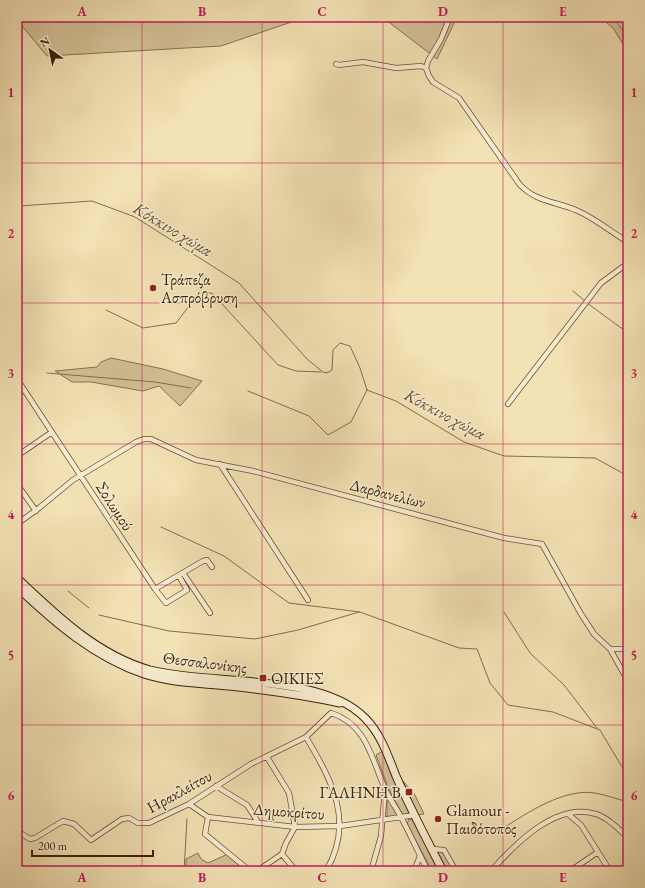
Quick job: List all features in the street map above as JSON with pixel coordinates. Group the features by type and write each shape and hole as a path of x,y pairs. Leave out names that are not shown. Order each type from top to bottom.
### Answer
{"main road":[{"name":"Θεσσαλονίκης","path":"17,578 76,631 96,645 135,664 149,669 186,677 256,683 317,691 333,696 359,712 372,725 386,749 415,815 443,871"},
{"name":"Θεσσαλονίκης","path":"17,587 58,625 91,649 108,659 145,674 179,682 295,694 344,704"}],"street":[{"path":"450,17 426,68 429,76 434,82 459,98 520,185 528,193 537,199 576,210 590,217 628,242"},
{"path":"336,64 339,65 363,62 396,68 421,66 426,68"},
{"path":"508,404 601,283 628,263"},
{"name":"Σολωμού","path":"17,379 166,604 187,590 181,574"},
{"path":"17,456 52,432"},
{"name":"Δαρδανελίων","path":"80,476 144,439 151,439 196,460 253,471 504,538 542,544 581,614 594,634 610,650 628,681"},
{"path":"220,464 308,600"},
{"path":"17,524 80,476"},
{"path":"17,484 36,511"},
{"path":"156,590 203,561 207,560 212,566"},
{"path":"181,574 210,613"},
{"path":"610,650 628,649"},
{"name":"Ηρακλείτου","path":"17,831 30,838 35,838 63,821 71,822 91,840 122,819 129,818 137,822 149,823 189,804 251,764 306,737 331,713 337,715 352,726 365,740 377,764 385,789"},
{"path":"306,737 331,782 340,826 337,848 326,871"},
{"path":"257,871 282,854 295,827 289,793 267,757"},
{"path":"216,786 247,804 258,822"},
{"path":"385,789 428,871"},
{"path":"371,871 378,849 383,821 385,789"},
{"name":"Δημοκρίτου","path":"189,804 208,817 295,827 340,826 383,821 415,815"},
{"path":"491,871 515,844 531,832 548,821 568,814 586,812 599,815 609,821 628,838"},
{"path":"568,814 580,825 610,871"},
{"path":"208,817 205,834 250,871"},
{"path":"432,849 444,850 456,871"},
{"path":"570,871 598,852"},
{"path":"282,854 296,871"},
{"path":"414,871 420,856"}],"shaded area":[{"path":"17,17 306,17 221,46 47,56 17,20"},
{"path":"382,17 457,17 437,59"},
{"path":"600,17 628,17 628,52 613,28"},
{"path":"111,358 163,369 202,381 180,406 159,386 143,391 91,382 72,382 55,371 97,367 101,362"},
{"path":"383,751 409,813 403,815 389,790 376,755"},
{"path":"403,781 415,795 424,814 417,815"},
{"path":"387,796 398,816 387,818"},
{"path":"409,819 414,821 440,871 432,871 407,824"},
{"path":"436,851 444,852 454,871 446,871"},
{"path":"198,853 201,859 208,863 228,854 250,871 186,871 186,859"}],"waterway":[{"path":"613,17 628,38"},
{"name":"Κόκκινο χώμα","path":"17,85 22,101 21,110 17,117"},
{"name":"Κόκκινο χώμα","path":"17,204 19,206 92,201 135,217 239,283 307,359 323,372 327,373 332,370 333,350 340,343 350,346 360,368 367,390 396,401 464,442 504,456 595,458 628,476"},
{"name":"Κόκκινο χώμα","path":"573,291 585,301"},
{"name":"Κόκκινο χώμα","path":"106,310 143,328 176,323 199,293 212,293 278,365 296,371 321,372"},
{"name":"Κόκκινο χώμα","path":"587,303 628,333"},
{"name":"Κόκκινο χώμα","path":"47,373 155,382 191,388"},
{"name":"Κόκκινο χώμα","path":"248,391 309,416 328,435 351,422 367,390"},
{"path":"161,527 224,556 289,603 360,612 459,648 477,649 490,683 508,705 553,712 600,730 628,777"},
{"path":"68,591 89,608"},
{"path":"99,615 169,631 255,639 298,630 359,612"},
{"path":"504,612 530,653 564,685 597,728"},
{"path":"502,829 534,809 571,794 583,792 595,793 628,802"},
{"path":"184,871 187,819"}],"place":[{"name":"Τράπεζα Ασπρόβρυση","path":"153,288"},
{"name":"ΟΙΚΙΕΣ","path":"263,678"},
{"name":"ΓΑΛΗΝΗ Β","path":"409,792"},
{"name":"Glamour - Παιδότοπος","path":"438,819"}]}
